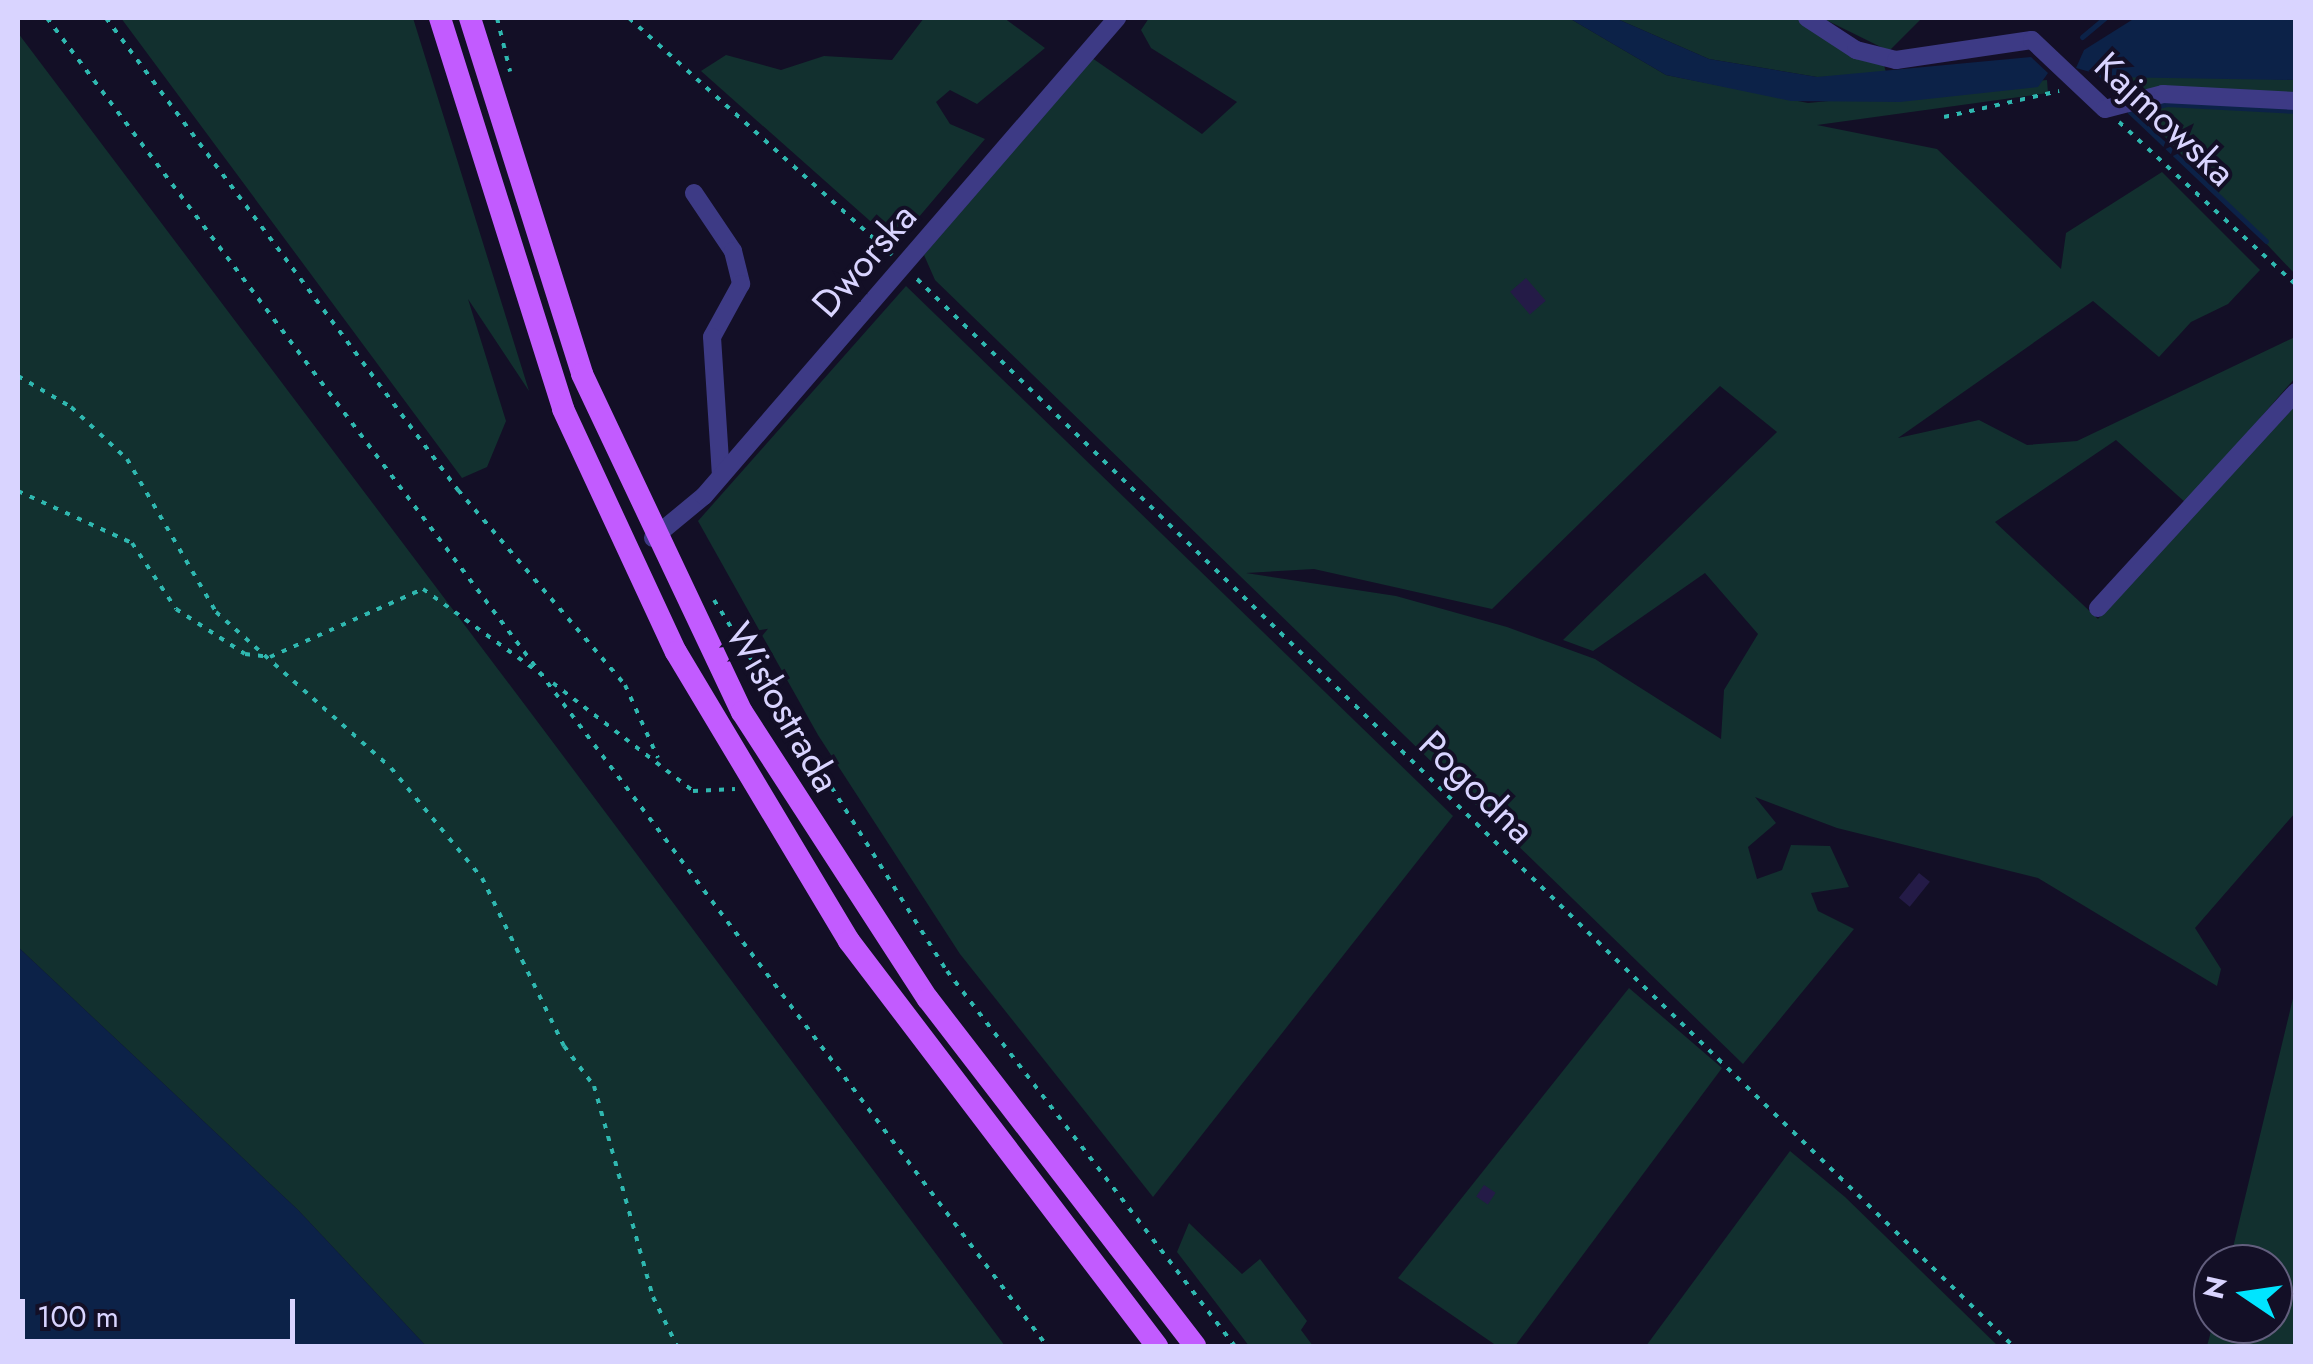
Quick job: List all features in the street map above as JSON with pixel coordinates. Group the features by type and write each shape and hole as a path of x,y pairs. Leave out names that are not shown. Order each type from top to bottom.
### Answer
{"main road":[{"name":"Wisłostrada","path":"440,18 520,294 627,552 748,782 924,1046 1157,1346"},
{"name":"Wisłostrada","path":"470,18 558,308 652,538 742,712 845,880 1195,1346"},
{"path":"627,552 652,538"}],"street":[{"name":"Dworska","path":"652,538 722,476 1117,18"},
{"name":"Kajmowska","path":"1807,18 1856,50 1896,60 2032,40 2105,109"},
{"path":"2105,109 2163,94 2296,101"},
{"path":"694,194 732,251 741,284 712,337 722,476"},
{"path":"2098,608 2296,392"}],"path":[{"path":"47,18 1047,1346"},
{"path":"106,18 458,490 625,685 658,758"},
{"path":"496,18 510,74"},
{"name":"Pogodna","path":"629,18 903,265 2013,1346"},
{"path":"1944,117 2078,85"},
{"name":"Kajmowska","path":"2105,109 2296,285"},
{"path":"18,376 71,407 127,459 216,612 391,768 482,878 564,1046 594,1086 653,1297 677,1346"},
{"path":"18,491 106,524 141,553 204,635 270,657 423,589 658,758 693,790 722,795 748,782"},
{"path":"708,590 937,956 1236,1346"}],"green space":[{"path":"121,18 413,18 529,391 468,299 506,421 487,467 462,478"},
{"path":"924,18 1004,18 1045,48 977,104 950,90 936,102 950,124 985,139 896,244 701,71 726,55 781,70 824,56 892,60"},
{"path":"1149,18 1569,18 1666,75 1808,103 2047,80 2048,93 1817,125 1937,149 2061,269 2066,233 2162,172 2260,270 2228,304 2191,322 2159,357 2093,301 1898,438 1979,420 2027,445 2077,441 2295,337 2295,378 2186,503 2116,440 1995,522 2098,619 2295,402 2295,813 2195,928 2221,969 2217,986 2038,878 1837,828 1755,797 1776,823 1748,847 1757,879 1782,870 1791,845 1830,846 1849,887 1811,893 1818,911 1854,929 1743,1064 935,280 924,255 1092,58 1202,134 1237,102 1151,48 1141,30","holes":["1720,386 1777,432 1563,640 1593,651 1705,573 1758,634 1724,690 1721,739 1595,659 1507,627 1396,596 1246,573 1314,569 1492,609"]},
{"path":"1615,18 1795,18 1884,65 1887,76 1817,77 1709,59"},
{"path":"1822,18 1922,18 1889,51"},
{"path":"18,33 1005,1346 426,1346 298,1210 18,947"},
{"path":"2126,72 2295,80 2295,274 2108,77"},
{"path":"906,286 1453,816 1153,1197 960,954 818,735 698,521"},
{"path":"1629,988 1722,1068 1515,1346 1497,1346 1398,1278"},
{"path":"2295,990 2295,1346 2207,1346 2293,1344 2293,1244 2234,1244"},
{"path":"1790,1151 1845,1197 1998,1346 1646,1346"},
{"path":"1189,1223 1242,1274 1260,1259 1307,1321 1301,1330 1313,1346 1249,1346 1177,1252"}],"water":[{"path":"1569,18 1615,18 1709,59 1817,77 2031,57 2048,73 2038,87 1900,102 1791,101 1666,75"},
{"path":"2135,18 2295,18 2295,80 2108,77 2076,68 2084,50"},
{"path":"18,947 298,1210 426,1346 18,1346"}],"building":[{"path":"1526,278 1546,301 1530,314 1510,292"},
{"path":"1919,873 1930,882 1910,907 1899,898"},
{"path":"1484,1185 1496,1193 1488,1204 1476,1197"}],"waterway":[{"path":"2082,37 2105,18"},
{"path":"2101,75 2115,92"},
{"path":"2266,241 2130,112 2167,104 2296,111"}]}
